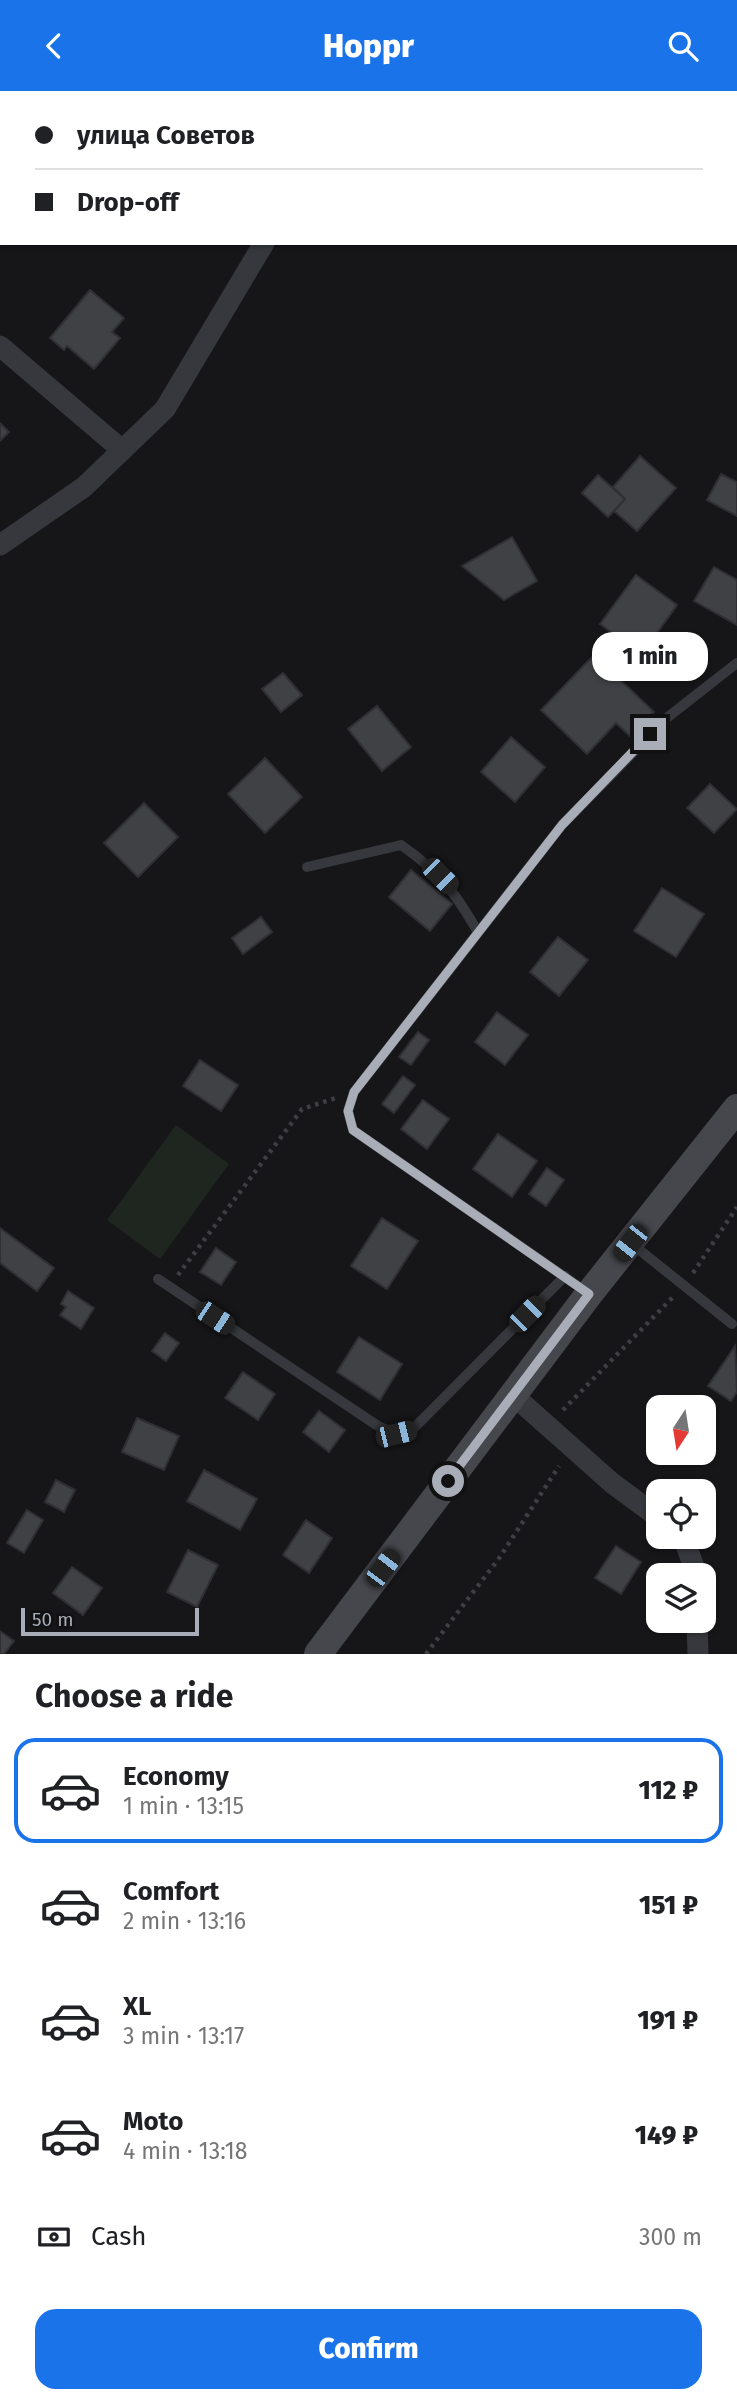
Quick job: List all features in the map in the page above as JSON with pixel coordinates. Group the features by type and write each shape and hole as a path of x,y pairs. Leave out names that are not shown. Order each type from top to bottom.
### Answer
{"main road":[{"path":"318,1654 589,1294 737,1108"}],"street":[{"path":"0,545 84,487 165,409 263,245"},
{"path":"0,345 122,450"},
{"path":"513,1395 571,1447 646,1507"},
{"path":"697,1633 698,1654"}],"lane":[{"path":"589,1294 353,1130 348,1111 354,1092 562,825 667,716 737,663"},
{"path":"307,867 401,845 427,863 453,889 478,932"},
{"path":"630,1243 682,1288 732,1324"},
{"path":"158,1279 378,1426 396,1434 412,1430 565,1276"}],"path":[{"path":"169,1287 302,1109 354,1092"},
{"path":"548,1426 682,1288 737,1207"},
{"path":"426,1654 500,1557 571,1447"}],"shaded area":[{"path":"176,1125 229,1164 160,1259 107,1220"}],"building":[{"path":"90,290 124,318 112,332 120,338 94,369 67,346 64,350 50,338"},
{"path":"0,423 9,432 0,441"},
{"path":"640,456 676,488 637,531 614,511 625,499 613,487"},
{"path":"721,474 737,482 737,516 707,500"},
{"path":"598,475 625,499 608,517 582,493"},
{"path":"512,537 537,581 504,600 462,566"},
{"path":"714,567 737,580 737,625 694,601"},
{"path":"636,575 677,605 642,654 600,624"},
{"path":"594,655 654,712 630,736 616,723 587,754 541,710"},
{"path":"283,673 302,695 281,712 262,689"},
{"path":"377,706 411,747 382,771 348,729"},
{"path":"511,737 545,767 515,802 481,772"},
{"path":"265,758 302,797 265,833 228,794"},
{"path":"710,784 737,809 714,833 687,808"},
{"path":"144,803 178,837 138,877 104,843"},
{"path":"411,870 452,904 430,931 389,897"},
{"path":"662,888 704,914 676,957 634,931"},
{"path":"261,917 272,932 243,954 232,938"},
{"path":"558,937 588,960 559,996 530,972"},
{"path":"497,1012 528,1035 505,1065 475,1042"},
{"path":"418,1032 429,1040 411,1065 399,1057"},
{"path":"200,1060 238,1085 221,1111 183,1086"},
{"path":"403,1076 415,1085 394,1113 382,1104"},
{"path":"423,1100 449,1119 427,1149 401,1129"},
{"path":"498,1134 537,1161 512,1197 473,1169"},
{"path":"547,1168 564,1180 546,1206 529,1194"},
{"path":"382,1218 418,1241 387,1289 351,1266"},
{"path":"0,1228 54,1268 37,1291 0,1263"},
{"path":"216,1248 236,1262 221,1285 200,1272"},
{"path":"68,1291 94,1308 81,1329 60,1315 66,1307 61,1304"},
{"path":"165,1333 179,1343 166,1361 152,1351"},
{"path":"359,1337 402,1364 380,1400 337,1372"},
{"path":"735,1346 737,1392 731,1401 708,1386"},
{"path":"243,1372 275,1394 258,1420 225,1398"},
{"path":"319,1411 345,1430 329,1452 303,1432"},
{"path":"137,1418 179,1436 164,1470 122,1452"},
{"path":"204,1470 257,1499 240,1530 187,1501"},
{"path":"56,1480 75,1490 64,1512 45,1502"},
{"path":"27,1510 43,1520 24,1553 7,1543"},
{"path":"306,1520 332,1538 309,1573 283,1555"},
{"path":"616,1546 641,1562 621,1594 595,1578"},
{"path":"188,1550 218,1565 197,1607 167,1592"},
{"path":"72,1567 102,1588 83,1615 53,1593"},
{"path":"0,1631 14,1641 4,1654 0,1654"}],"route":[{"path":"448,1481 589,1294 353,1130 348,1111 354,1092 562,825 650,734"}]}
